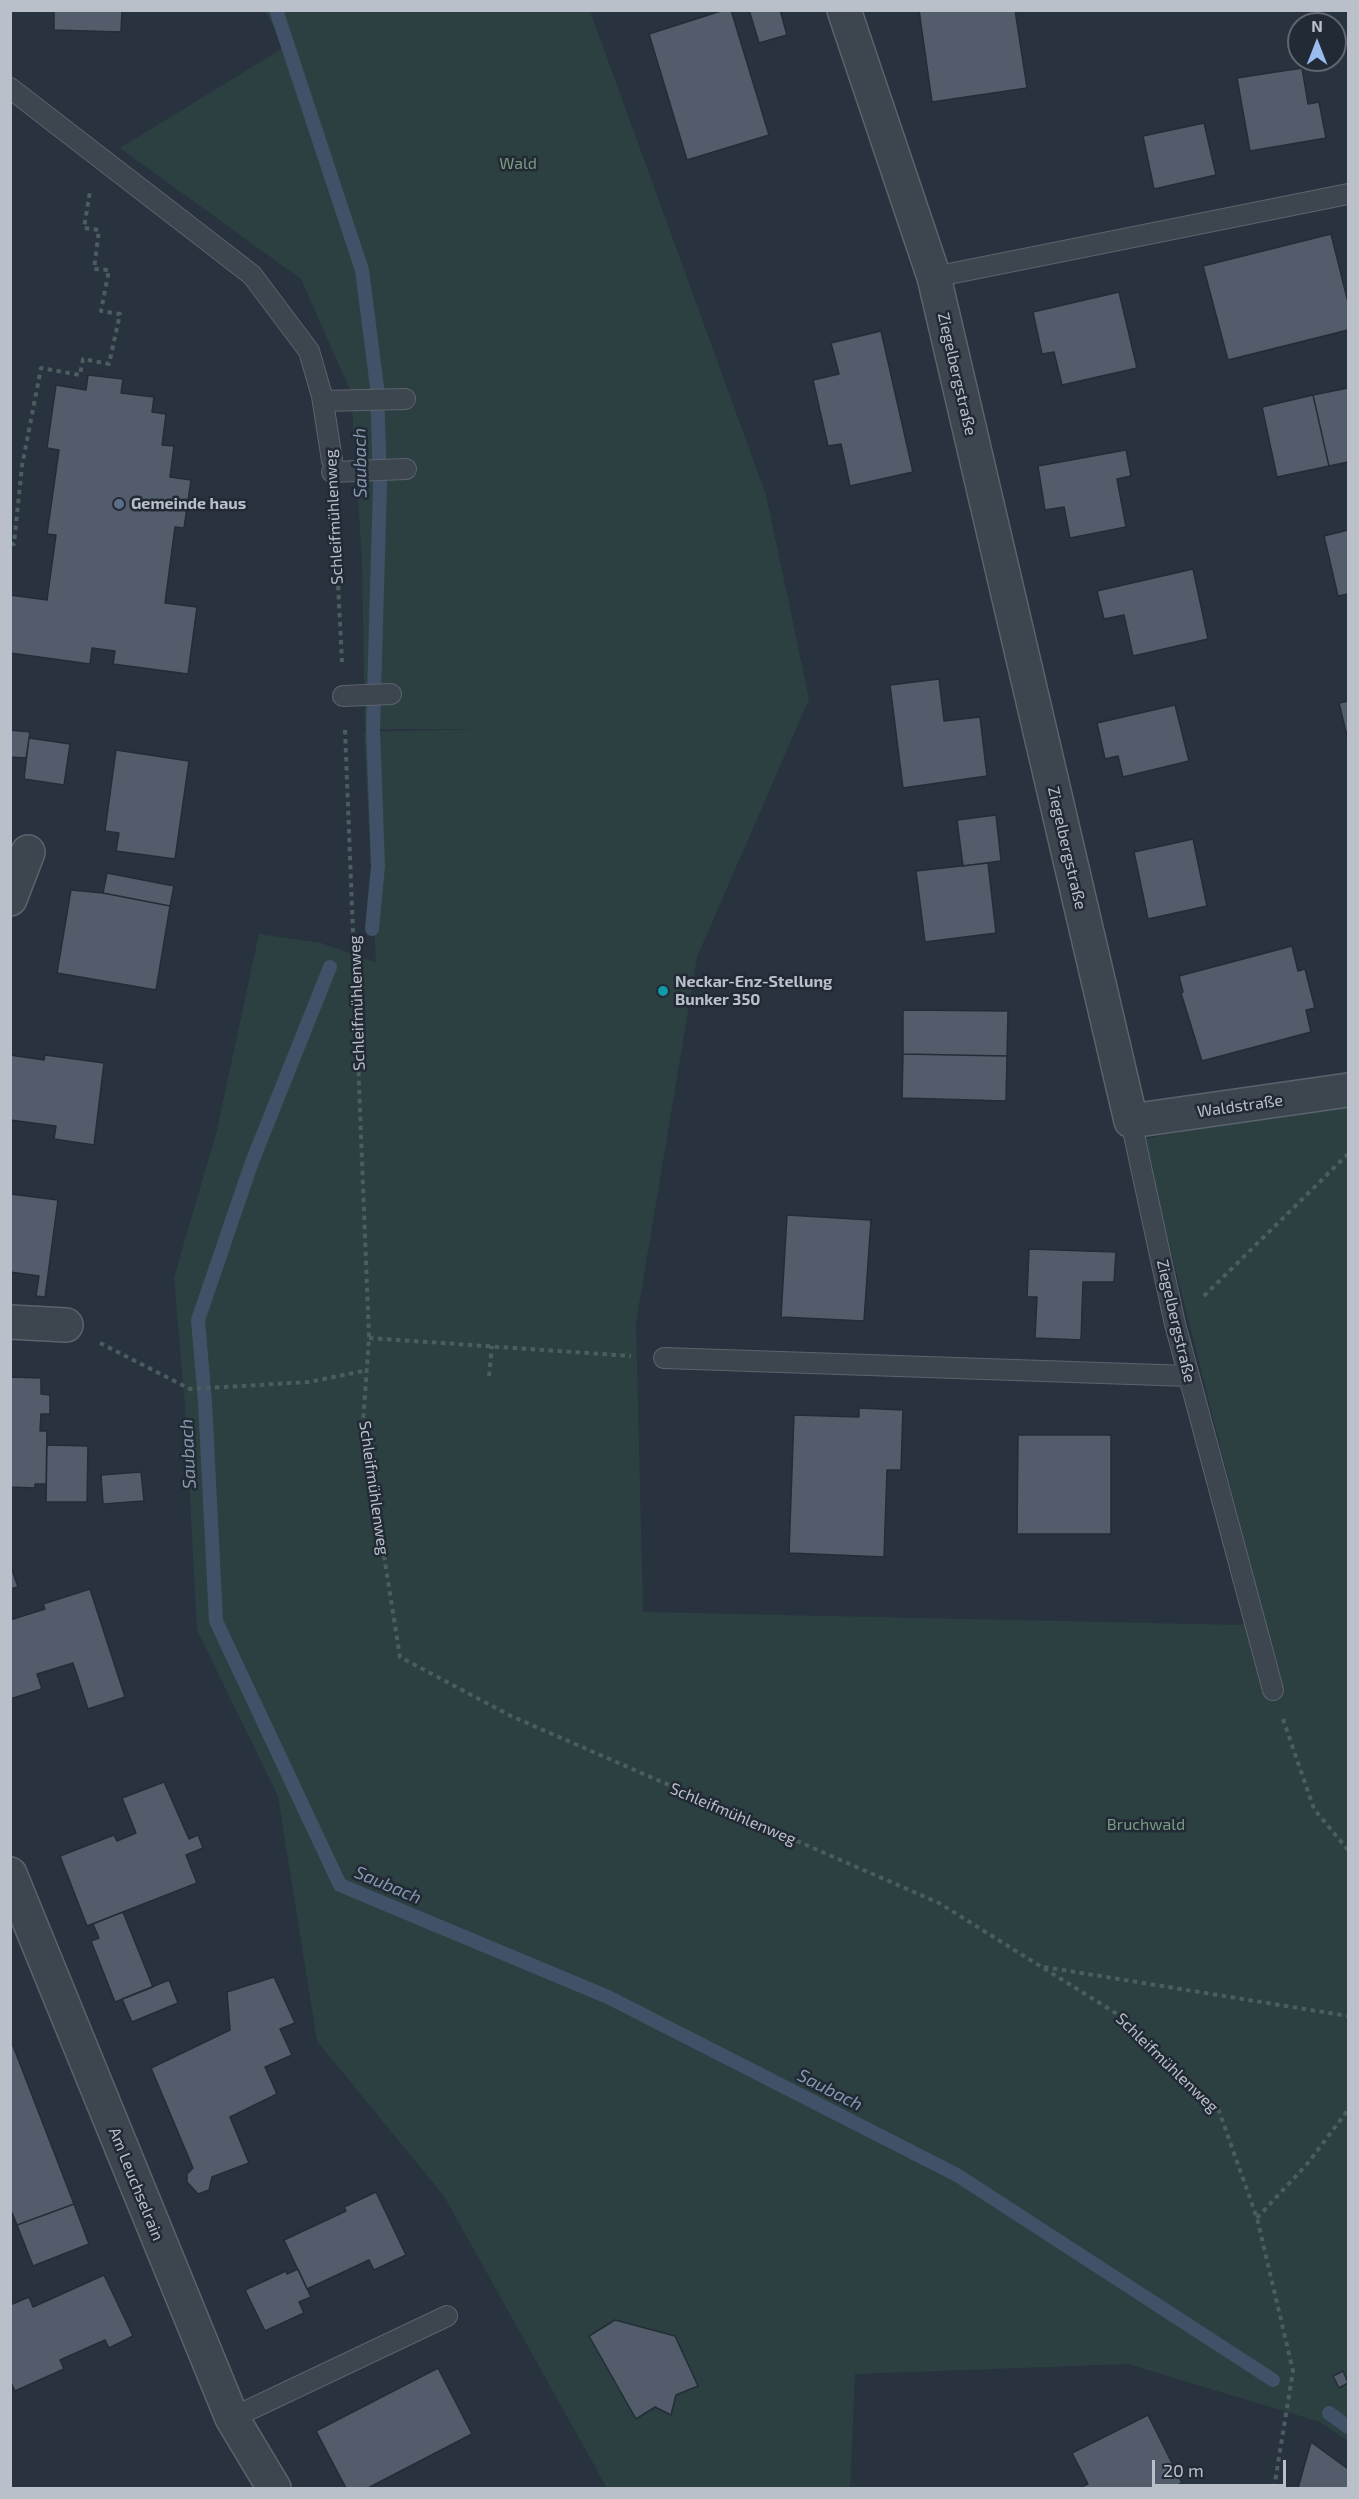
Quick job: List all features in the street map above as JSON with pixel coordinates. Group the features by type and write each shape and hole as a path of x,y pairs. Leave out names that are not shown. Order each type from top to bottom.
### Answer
{"street":[{"name":"Ziegelbergstraße","path":"844,10 934,277 1131,1121"},
{"path":"10,899 28,852"},
{"name":"Waldstraße","path":"1131,1121 1348,1090"},
{"path":"10,1322 66,1325"},
{"name":"Am Leuchselrain","path":"10,1874 232,2418 274,2488"}],"lane":[{"name":"Schleifmühlenweg","path":"10,88 252,276 309,351 323,401 332,466"},
{"path":"934,277 1348,194"},
{"path":"323,401 387,399"},
{"path":"332,466 388,470"},
{"path":"343,696 379,695"},
{"name":"Ziegelbergstraße","path":"1131,1121 1176,1324 1273,1690"},
{"path":"664,1358 1189,1376"},
{"path":"232,2418 447,2316"}],"path":[{"path":"10,544 14,544 22,466 41,368 80,375 84,359 109,364 120,314 101,311 109,270 94,269 99,230 84,228 96,155"},
{"name":"Schleifmühlenweg","path":"332,466 353,897 369,1338 363,1423 400,1657 511,1716 939,1903 1122,2017 1219,2111 1257,2218 1293,2372 1274,2488"},
{"path":"1176,1324 1348,1154"},
{"path":"66,1325 190,1389 309,1382 368,1370"},
{"path":"369,1338 664,1358"},
{"path":"489,1376 492,1346"},
{"path":"1273,1690 1314,1809 1348,1850"},
{"path":"1040,1966 1348,2016"},
{"path":"1257,2218 1308,2163 1348,2110"}],"green space":[{"path":"265,11 590,11 766,495 809,699 697,957 636,1322 643,1612 1241,1625 1263,1616 1143,1139 1348,1101 1348,2441 1320,2422 1128,2364 855,2374 850,2488 607,2488 444,2196 317,2041 278,1796 197,1630 185,1405 174,1278 217,1130 259,934 321,943 376,963 364,732 480,729 365,729 362,559 351,392 301,279 120,148 285,47"}],"building":[{"path":"54,10 122,10 121,32 54,30"},
{"path":"724,10 731,10 769,135 687,160 649,34"},
{"path":"749,10 780,10 787,35 759,43"},
{"path":"919,10 1015,10 1027,88 932,102"},
{"path":"1287,70 1303,72 1308,104 1319,102 1326,138 1250,151 1237,78"},
{"path":"1204,123 1216,175 1154,189 1143,136"},
{"path":"1331,234 1348,302 1348,330 1228,360 1203,266"},
{"path":"1119,292 1137,368 1062,385 1054,352 1042,354 1033,312"},
{"path":"881,331 913,472 850,486 841,444 828,446 813,380 839,374 831,343"},
{"name":"Gemeinde haus","path":"88,375 123,379 121,393 154,397 152,412 166,414 162,445 174,446 170,477 191,480 184,528 175,527 165,603 197,607 188,674 113,664 115,651 92,648 90,664 10,653 10,595 47,600 56,535 47,534 59,450 47,448 56,385 86,390"},
{"path":"1348,388 1348,462 1329,466 1313,395"},
{"path":"1313,395 1329,466 1277,477 1262,407"},
{"path":"1126,450 1131,476 1117,479 1126,527 1070,538 1064,507 1045,510 1038,466"},
{"path":"1348,530 1348,594 1338,596 1324,536"},
{"path":"1193,569 1208,639 1133,656 1124,615 1104,619 1097,591"},
{"path":"939,679 944,721 980,717 987,776 903,788 890,685"},
{"path":"1348,701 1348,740 1339,703"},
{"path":"1175,705 1189,761 1123,777 1118,756 1105,759 1097,723"},
{"path":"10,730 30,732 26,758 10,757"},
{"path":"29,738 70,744 64,785 24,779"},
{"path":"116,750 189,761 175,859 116,851 119,833 105,831"},
{"path":"996,815 1001,861 963,866 957,820"},
{"path":"1193,839 1207,906 1148,919 1134,852"},
{"path":"988,863 996,933 925,942 916,871"},
{"path":"107,873 174,886 170,906 103,893"},
{"path":"71,890 103,893 170,906 156,990 57,973"},
{"path":"1292,946 1298,971 1305,969 1315,1008 1306,1010 1311,1032 1202,1061 1181,993 1183,992 1179,976"},
{"path":"903,1010 1008,1011 1007,1056 903,1054"},
{"path":"903,1054 1007,1056 1006,1101 902,1098"},
{"path":"10,1055 44,1060 45,1055 104,1063 94,1145 54,1139 56,1126 10,1120"},
{"path":"10,1194 58,1200 45,1297 36,1296 39,1276 10,1272"},
{"path":"787,1215 871,1220 864,1321 781,1317"},
{"path":"1029,1249 1116,1252 1114,1282 1083,1282 1081,1340 1035,1338 1037,1297 1027,1297"},
{"path":"10,1377 41,1378 41,1394 50,1395 50,1414 41,1414 40,1431 47,1431 46,1484 35,1484 35,1488 10,1487"},
{"path":"859,1408 903,1410 901,1470 887,1470 884,1557 789,1553 794,1415 859,1417"},
{"path":"1018,1435 1111,1435 1111,1534 1017,1534"},
{"path":"47,1445 88,1446 87,1502 46,1502"},
{"path":"141,1472 144,1501 103,1504 101,1475"},
{"path":"10,1564 18,1587 10,1589"},
{"path":"90,1589 125,1697 88,1709 73,1663 37,1674 42,1689 10,1699 10,1620 45,1609 43,1604"},
{"path":"164,1782 189,1839 198,1835 203,1848 186,1855 197,1883 87,1926 60,1856 114,1835 117,1841 136,1833 122,1798"},
{"path":"123,1912 153,1987 115,2002 91,1941 99,1938 93,1924"},
{"path":"274,1977 295,2023 280,2029 292,2055 265,2067 277,2094 230,2117 249,2163 212,2177 209,2190 198,2194 187,2182 187,2174 193,2168 151,2068 230,2030 227,1992"},
{"path":"169,1980 178,2003 132,2022 122,1999"},
{"path":"10,2038 74,2204 17,2225 10,2208"},
{"path":"376,2192 406,2255 374,2270 369,2260 307,2289 284,2240 346,2211 344,2207"},
{"path":"74,2204 89,2244 33,2266 17,2225"},
{"path":"298,2269 311,2297 299,2302 304,2313 265,2331 245,2290 286,2271 287,2274"},
{"path":"104,2275 133,2336 109,2348 105,2340 60,2360 64,2369 15,2391 10,2381 10,2305 29,2297 33,2307"},
{"path":"615,2320 675,2336 698,2386 676,2395 671,2415 655,2407 636,2419 589,2336"},
{"path":"438,2368 472,2434 368,2488 346,2488 316,2431"},
{"path":"1343,2371 1348,2383 1339,2388 1333,2376"},
{"path":"1148,2415 1182,2483 1171,2488 1079,2488 1088,2484 1072,2453"},
{"path":"1311,2442 1348,2469 1348,2488 1298,2488"}],"waterway":[{"name":"Saubach","path":"276,10 362,270 377,387 380,485 373,729 378,866 372,929"},
{"name":"Saubach","path":"330,967 252,1162 198,1320 205,1402 216,1621 340,1885 608,1997 957,2175 1273,2380"},
{"name":"Saubach","path":"1329,2413 1348,2427"}],"place":[{"name":"Gemeinde haus","path":"119,504"},
{"name":"Neckar-Enz-Stellung Bunker 350","path":"663,991"}],"park label":[{"name":"Wald","path":"518,164"},
{"name":"Bruchwald","path":"1146,1825"}]}
